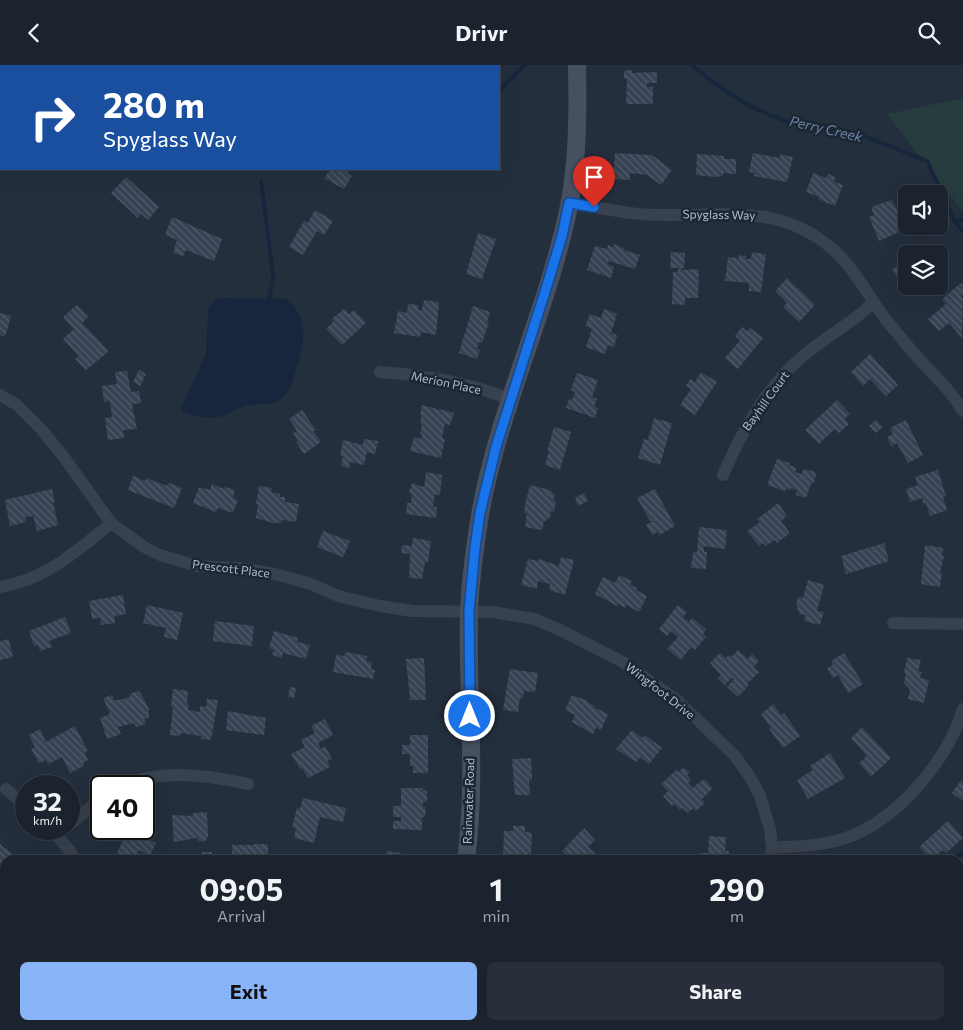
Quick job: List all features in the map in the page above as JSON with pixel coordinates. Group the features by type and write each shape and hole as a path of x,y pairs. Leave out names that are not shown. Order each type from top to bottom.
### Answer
{"street":[{"name":"Rainwater Road","path":"466,855 471,796 469,611 475,548 480,513 491,466 510,399 562,236 569,203 575,163 577,65"},
{"name":"Spyglass Way","path":"569,203 613,211 648,214 741,213 779,220 798,227 820,239 838,255 855,274 874,303 919,359 954,396 963,411"},
{"name":"Bayhill Court","path":"723,475 749,421 783,374 829,335 860,316 874,303"},
{"name":"Merion Place","path":"380,372 441,379 510,399"},
{"name":"Prescott Place","path":"0,395 17,405 41,429 63,456 111,523 144,547 160,555 197,566 275,574 311,584 338,596 380,606 412,611 469,611"},
{"path":"0,587 30,580 60,564 111,523"},
{"name":"Wingfoot Drive","path":"469,611 516,615 535,619 623,662 679,702 735,756 750,777 760,796 770,829 771,854"},
{"path":"893,623 963,624"},
{"path":"771,854 851,836 872,825 897,806 929,772 957,729 963,709"},
{"path":"155,776 181,775 225,778 248,783"},
{"path":"6,789 15,797"},
{"path":"80,816 90,808"},
{"path":"62,840 72,855"}],"green space":[{"path":"963,98 963,212 948,193 948,185 942,185 887,114"}],"water":[{"path":"219,298 286,299 295,308 301,319 303,340 291,386 282,399 277,402 245,406 223,416 213,418 202,417 186,413 181,411 181,409 206,354 208,310 214,301"}],"building":[{"path":"632,70 632,73 657,72 657,83 647,83 647,87 653,87 653,104 626,104 627,79 624,79 624,71"},
{"path":"615,153 652,155 672,170 661,185 647,175 630,173 630,180 613,179"},
{"path":"753,153 780,158 780,154 793,157 787,182 754,176 755,173 749,172"},
{"path":"697,154 724,156 724,159 736,159 736,174 723,173 723,176 715,177 696,175"},
{"path":"329,170 348,170 347,173 352,176 344,189 324,178"},
{"path":"813,173 826,178 828,174 835,177 834,182 843,185 835,206 806,192"},
{"path":"126,177 159,207 148,220 141,214 138,218 111,193"},
{"path":"892,200 898,212 898,233 879,241 869,217 874,215 871,207"},
{"path":"315,210 333,221 324,235 317,231 303,255 289,247 304,221 308,223"},
{"path":"172,217 222,239 214,261 186,250 183,256 173,253 177,240 165,235"},
{"path":"478,233 496,239 482,279 466,274"},
{"path":"614,244 624,248 624,250 640,255 635,269 609,261 607,264 614,267 611,278 587,270 595,246 607,249 608,245 613,247"},
{"path":"671,252 685,253 684,268 682,270 699,269 698,298 685,298 685,305 672,304 673,272 678,272 678,268 670,268"},
{"path":"752,252 766,254 761,292 749,291 749,283 725,281 728,257 739,258 739,255 746,256 746,259 751,259"},
{"path":"898,266 898,278 892,270"},
{"path":"787,278 815,305 799,322 783,307 787,303 775,291"},
{"path":"961,283 963,285 963,295 961,296 963,299 962,338 949,323 939,331 928,319 946,304 942,299"},
{"path":"424,300 439,302 436,335 421,332 420,337 394,333 398,311 407,313 408,304 418,305 418,310 422,310"},
{"path":"77,305 88,317 82,323 109,351 86,370 75,359 79,356 63,339 74,329 63,317"},
{"path":"473,306 490,312 487,322 489,322 482,343 479,342 477,349 480,350 477,359 459,353"},
{"path":"344,309 349,314 354,310 366,323 342,345 326,329 334,321 332,319"},
{"path":"604,309 617,314 611,333 617,335 614,347 608,345 605,354 586,347 592,329 585,326 590,314 601,318"},
{"path":"0,313 11,316 5,337 0,335"},
{"path":"742,327 747,331 750,328 763,338 738,369 725,358 740,340 735,336"},
{"path":"870,354 898,385 886,396 870,379 863,386 851,372"},
{"path":"139,370 146,374 140,386 133,382"},
{"path":"127,371 131,392 139,391 141,403 132,404 137,429 123,430 124,438 108,440 105,418 112,417 110,401 104,402 102,386 117,384 115,372"},
{"path":"701,372 717,382 695,415 680,405 691,389 686,386 690,379 695,382"},
{"path":"577,373 598,380 592,397 597,399 594,407 598,408 595,418 566,408 569,399 572,400 575,392 571,390"},
{"path":"837,400 850,414 844,419 849,424 839,433 835,429 819,444 805,430"},
{"path":"422,405 454,413 450,425 445,424 442,438 445,439 441,458 410,451 414,437 421,439 422,424 420,423 422,415 420,415"},
{"path":"302,410 316,430 313,431 321,442 304,454 296,442 298,440 293,433 297,431 289,419"},
{"path":"654,418 672,423 660,465 638,458 644,439 648,440"},
{"path":"876,420 883,427 876,433 869,426"},
{"path":"906,420 923,455 908,463 897,443 891,446 887,437 893,434 890,428"},
{"path":"554,427 571,432 560,470 545,465"},
{"path":"364,439 378,441 375,454 367,452 364,465 350,462 349,468 341,466 343,456 340,456 343,440 363,445"},
{"path":"777,459 790,463 789,465 796,468 795,472 801,474 804,469 815,472 814,482 811,484 806,498 796,495 797,490 791,488 785,491 767,485"},
{"path":"938,470 946,496 943,497 947,510 930,516 926,503 924,504 922,498 910,502 906,489 918,485 915,477"},
{"path":"426,472 442,475 440,495 435,494 433,507 437,507 436,518 406,514 407,503 411,503 412,494 409,493 412,483 424,487"},
{"path":"133,476 145,481 146,478 167,486 169,483 182,488 174,508 128,490"},
{"path":"212,484 224,489 225,487 235,490 233,498 238,500 233,513 218,508 216,512 193,503 199,487 210,490"},
{"path":"530,485 550,490 555,495 553,500 556,501 554,512 551,511 550,517 544,522 542,530 525,527 527,513 524,513 525,504"},
{"path":"259,486 272,488 271,492 280,494 280,497 285,497 285,502 299,504 296,522 282,520 282,523 273,523 256,518 258,504 256,504 256,501 258,502"},
{"path":"52,489 58,525 37,531 33,516 25,517 26,522 10,526 5,500"},
{"path":"655,489 675,526 659,535 658,532 652,535 646,525 653,521 650,521 637,498"},
{"path":"584,493 588,501 578,506 575,498"},
{"path":"778,503 787,516 781,521 790,533 777,543 775,540 766,546 763,543 759,546 747,531 760,522 757,519"},
{"path":"699,527 727,530 725,549 704,546 704,552 707,552 706,569 691,568 693,552 697,552"},
{"path":"323,531 350,541 343,557 317,547"},
{"path":"413,538 431,541 428,562 425,562 422,579 409,578 410,554 401,553 402,545 412,546"},
{"path":"884,543 889,561 846,574 841,556"},
{"path":"925,545 943,548 942,556 944,556 940,573 942,573 940,587 921,584"},
{"path":"561,557 574,560 565,595 549,590 550,584 538,581 537,589 521,585 528,559 539,561 539,559 559,566"},
{"path":"619,575 632,581 630,584 637,588 636,590 647,596 639,612 626,605 625,608 619,604 617,606 595,594 603,577 615,583"},
{"path":"808,580 824,585 817,611 824,612 820,625 804,621 806,615 800,614 797,609 798,597 803,598"},
{"path":"123,595 126,614 114,616 115,623 101,625 100,618 92,619 89,601"},
{"path":"147,605 183,613 177,640 164,637 166,628 143,623"},
{"path":"678,605 687,612 683,617 689,622 692,618 706,629 703,634 706,637 695,650 691,647 681,660 667,649 678,637 671,631 667,636 659,629"},
{"path":"65,617 71,633 49,641 52,647 40,651 38,645 34,646 29,631"},
{"path":"215,621 254,626 252,646 213,641"},
{"path":"274,631 298,638 297,642 310,645 306,659 283,653 282,658 272,655 274,650 269,648"},
{"path":"9,639 13,657 0,660 0,641"},
{"path":"738,650 748,659 752,654 759,661 753,667 759,672 748,681 749,685 738,697 727,687 734,679 732,678 725,685 718,678 721,675 710,663 720,653 726,658 729,655 731,657"},
{"path":"345,652 367,656 366,661 372,662 371,669 375,670 373,679 333,672 336,655 345,656"},
{"path":"844,653 863,684 848,693 838,675 833,678 827,668 833,665 831,661"},
{"path":"424,658 426,700 410,700 406,659"},
{"path":"907,658 921,660 918,671 922,672 920,678 929,680 924,703 908,699 910,690 904,683"},
{"path":"510,669 538,673 535,692 524,691 523,698 520,698 518,712 503,710"},
{"path":"290,687 296,688 294,698 288,697"},
{"path":"173,689 188,691 188,710 200,712 200,706 206,707 207,699 218,700 211,740 201,739 201,736 181,733 180,736 170,735"},
{"path":"137,691 140,692 149,709 149,718 144,719 146,724 136,727 134,723 118,727 121,734 107,739 100,718 110,714 103,698 112,695 114,700 118,700 130,697 130,694"},
{"path":"572,695 588,701 593,707 608,714 601,730 596,727 593,734 572,722 575,715 565,710"},
{"path":"773,704 781,715 784,713 800,736 783,748 761,714"},
{"path":"228,711 266,718 264,735 226,730"},
{"path":"325,719 333,735 318,743 321,749 325,746 332,759 327,761 330,767 308,778 291,754 305,747 301,740 315,733 311,726"},
{"path":"75,726 88,751 84,752 88,760 83,763 84,766 70,773 62,757 48,764 46,760 39,763 31,749 35,747 29,735 40,729 46,742"},
{"path":"862,727 891,758 871,777 859,763 867,756 851,738"},
{"path":"632,730 642,738 645,735 662,748 649,764 640,757 636,762 616,749"},
{"path":"410,735 428,735 428,773 413,773 413,766 410,766 410,754 402,754 402,745 410,745"},
{"path":"830,753 845,778 808,799 797,780 813,770 810,766"},
{"path":"531,758 532,780 529,780 530,795 515,795 512,759"},
{"path":"684,767 690,773 687,775 691,780 688,783 692,788 704,779 713,788 702,799 705,803 696,811 693,808 688,813 682,808 680,810 674,804 672,806 663,796 668,791 661,784 676,770 678,772"},
{"path":"961,780 963,782 963,801 952,793"},
{"path":"401,788 423,788 423,790 427,791 427,802 423,802 423,807 426,807 425,817 422,817 422,830 393,829 393,821 401,821 401,817 393,817 393,806 401,806"},
{"path":"303,798 346,808 343,822 320,817 314,843 294,838 296,828 292,827 297,808 300,809"},
{"path":"207,812 208,837 205,841 199,841 197,838 174,842 172,815 193,816 193,813"},
{"path":"948,821 963,838 946,853 943,850 937,855 926,855 919,847"},
{"path":"513,826 525,826 525,832 532,833 531,855 503,855 504,831 513,831"},
{"path":"584,828 595,840 588,847 596,854 594,855 566,855 562,851"},
{"path":"709,836 726,837 725,851 729,851 729,855 701,855 701,853 708,853"},
{"path":"123,840 150,840 156,843 150,855 139,850 136,855 116,855"},
{"path":"0,844 13,855 0,855"},
{"path":"268,844 268,855 232,855 232,845"},
{"path":"387,851 401,853 401,855 387,855"},
{"path":"202,852 212,852 212,855 202,855"}],"waterway":[{"name":"Perry Creek","path":"500,89 525,65"},
{"name":"Perry Creek","path":"692,65 730,94 772,116 808,126 851,132 927,161 955,222 963,231"},
{"path":"261,181 272,265 273,280 269,299"},
{"name":"Perry Creek","path":"955,222 963,219"},
{"path":"959,855 963,852"}],"route":[{"path":"470,716 470,593 480,513 486,484 507,409 562,236 569,203 594,207"}]}
